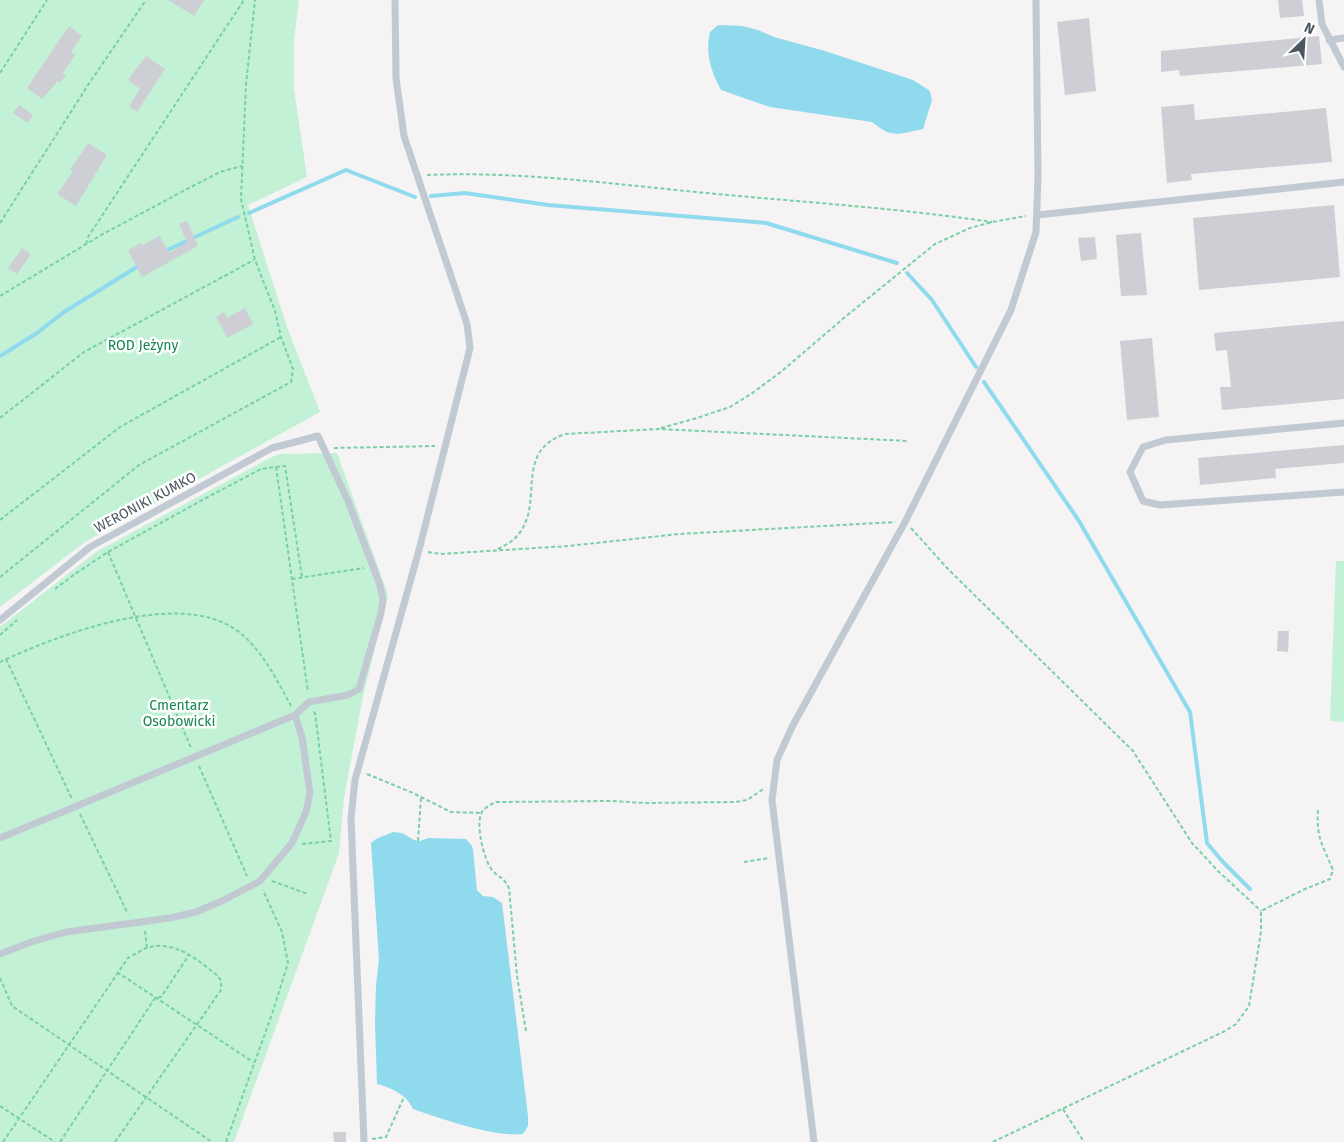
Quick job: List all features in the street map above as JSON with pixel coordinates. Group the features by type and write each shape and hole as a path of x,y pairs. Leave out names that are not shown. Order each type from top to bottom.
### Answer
{"lane":[{"path":"364,1141 351,818 355,780 419,550 470,348 467,324 404,136 396,78 395,0"},
{"path":"814,1142 772,800 778,760 792,727 905,522 1011,310 1036,232 1036,0"},
{"path":"1320,0 1322,24 1328,40 1344,67"},
{"path":"1328,40 1344,38"},
{"path":"1037,215 1344,182"},
{"path":"1344,423 1166,440 1143,446 1130,472 1143,501 1160,504 1344,492"},
{"name":"WERONIKI KUMKO","path":"0,620 90,547 272,448 318,436 348,501 372,566"},
{"path":"0,838 295,715 309,702 348,695 359,689 383,600 372,566"},
{"path":"0,954 34,941 66,932 170,918 196,912 260,881 292,843 306,812 310,793 307,764 302,737 295,715"}],"path":[{"path":"0,73 47,0"},
{"path":"0,222 90,82 146,0"},
{"path":"86,244 88,236 244,0"},
{"path":"0,577 139,465 291,382 293,370 281,337 275,311 255,260 241,199 246,84 255,0"},
{"path":"0,296 86,244 220,172 242,166"},
{"path":"417,176 467,173 580,180 867,207 992,222"},
{"path":"659,429 722,410 744,398 782,371 845,316 935,244 956,234 992,222 1037,215"},
{"path":"0,418 84,352 255,260"},
{"path":"0,520 120,427 281,337"},
{"path":"497,550 512,541 523,526 529,507 534,464 539,453 554,438 565,434 659,429 908,440"},
{"path":"335,448 445,446"},
{"path":"51,592 108,552 261,469 285,466 302,577"},
{"path":"276,467 308,698"},
{"path":"419,550 440,554 568,546 678,534 905,522 948,569 1133,751 1192,843 1261,912 1261,932 1249,1006 1236,1024 994,1142"},
{"path":"108,552 251,886"},
{"path":"292,579 372,566"},
{"path":"0,662 39,644 113,621 163,614 198,615 223,622 239,631 259,653 279,684 295,715"},
{"path":"0,635 22,616"},
{"path":"6,659 132,923"},
{"path":"358,770 451,812 481,813"},
{"path":"526,1031 517,976 509,888 504,878 492,871 480,838 479,822 481,813 486,807 496,802 735,802 747,800 775,778"},
{"path":"418,840 421,797"},
{"path":"1261,912 1305,889 1330,879 1333,870 1320,840 1317,828 1318,810"},
{"path":"744,862 779,856"},
{"path":"226,1142 288,963 282,932 260,881 272,881 308,894"},
{"path":"144,922 147,948"},
{"path":"3,1142 128,958 147,948 176,948 218,976 221,985 218,996 115,1142"},
{"path":"60,1142 155,998 161,997 189,955"},
{"path":"118,972 196,1026 254,1062"},
{"path":"0,978 12,1006 212,1142"},
{"path":"364,1141 386,1137 404,1097"},
{"path":"0,1106 56,1142"},
{"path":"1063,1109 1084,1142"}],"green space":[{"name":"ROD Jeżyny","path":"0,0 299,0 294,40 294,89 307,177 248,205 287,327 320,412 85,542 0,607"},
{"name":"Cmentarz Osobowicki","path":"337,453 388,595 363,696 344,798 339,853 234,1142 0,1142 0,627 96,552 266,460 279,454"},
{"path":"1336,561 1344,561 1344,722 1330,721"}],"water":[{"path":"718,25 742,26 758,30 774,37 825,51 913,80 930,91 932,100 923,129 896,134 885,131 872,122 770,107 721,90 714,76 708,48 710,32"},
{"path":"393,832 402,833 414,840 420,841 428,838 466,839 473,850 477,890 483,896 493,897 502,903 528,1116 528,1126 523,1134 497,1133 483,1130 413,1109 407,1099 398,1092 377,1084 375,1023 379,959 371,843"}],"building":[{"path":"168,0 204,0 194,16"},
{"path":"1278,0 1302,0 1304,16 1280,18"},
{"path":"1089,18 1096,91 1065,95 1057,22"},
{"path":"69,26 82,36 71,52 75,55 63,73 66,75 60,83 58,81 42,99 27,88"},
{"path":"1319,36 1322,64 1180,76 1179,70 1161,72 1161,51"},
{"path":"146,56 165,69 137,112 129,106 140,89 128,80"},
{"path":"1194,104 1195,120 1326,108 1332,162 1191,174 1192,180 1167,183 1161,107"},
{"path":"19,105 33,115 28,123 13,113"},
{"path":"88,143 107,155 76,206 57,194 73,172 70,170"},
{"path":"1334,205 1340,277 1199,290 1193,218"},
{"path":"187,221 198,246 142,277 128,250 160,236 169,253 187,242 179,224"},
{"path":"1141,233 1147,295 1121,296 1116,235"},
{"path":"1095,237 1097,259 1081,261 1078,238"},
{"path":"22,248 31,254 17,274 8,268"},
{"path":"245,308 253,324 227,338 216,317 224,312 227,318"},
{"path":"1344,321 1344,399 1222,410 1220,387 1231,387 1227,350 1216,351 1214,333"},
{"path":"1152,338 1159,417 1127,420 1120,341"},
{"path":"1344,445 1344,463 1275,469 1276,478 1200,485 1198,458"},
{"path":"1278,631 1289,631 1288,652 1277,651"},
{"path":"333,1132 346,1132 346,1142 334,1142"}],"waterway":[{"path":"249,213 346,170 415,197"},
{"path":"431,196 465,193 548,205 766,223 897,263"},
{"path":"163,252 238,217"},
{"path":"0,356 37,333 64,312 140,265"},
{"path":"907,273 932,300 976,367"},
{"path":"984,382 1079,521 1190,712 1207,843 1250,889"}]}
